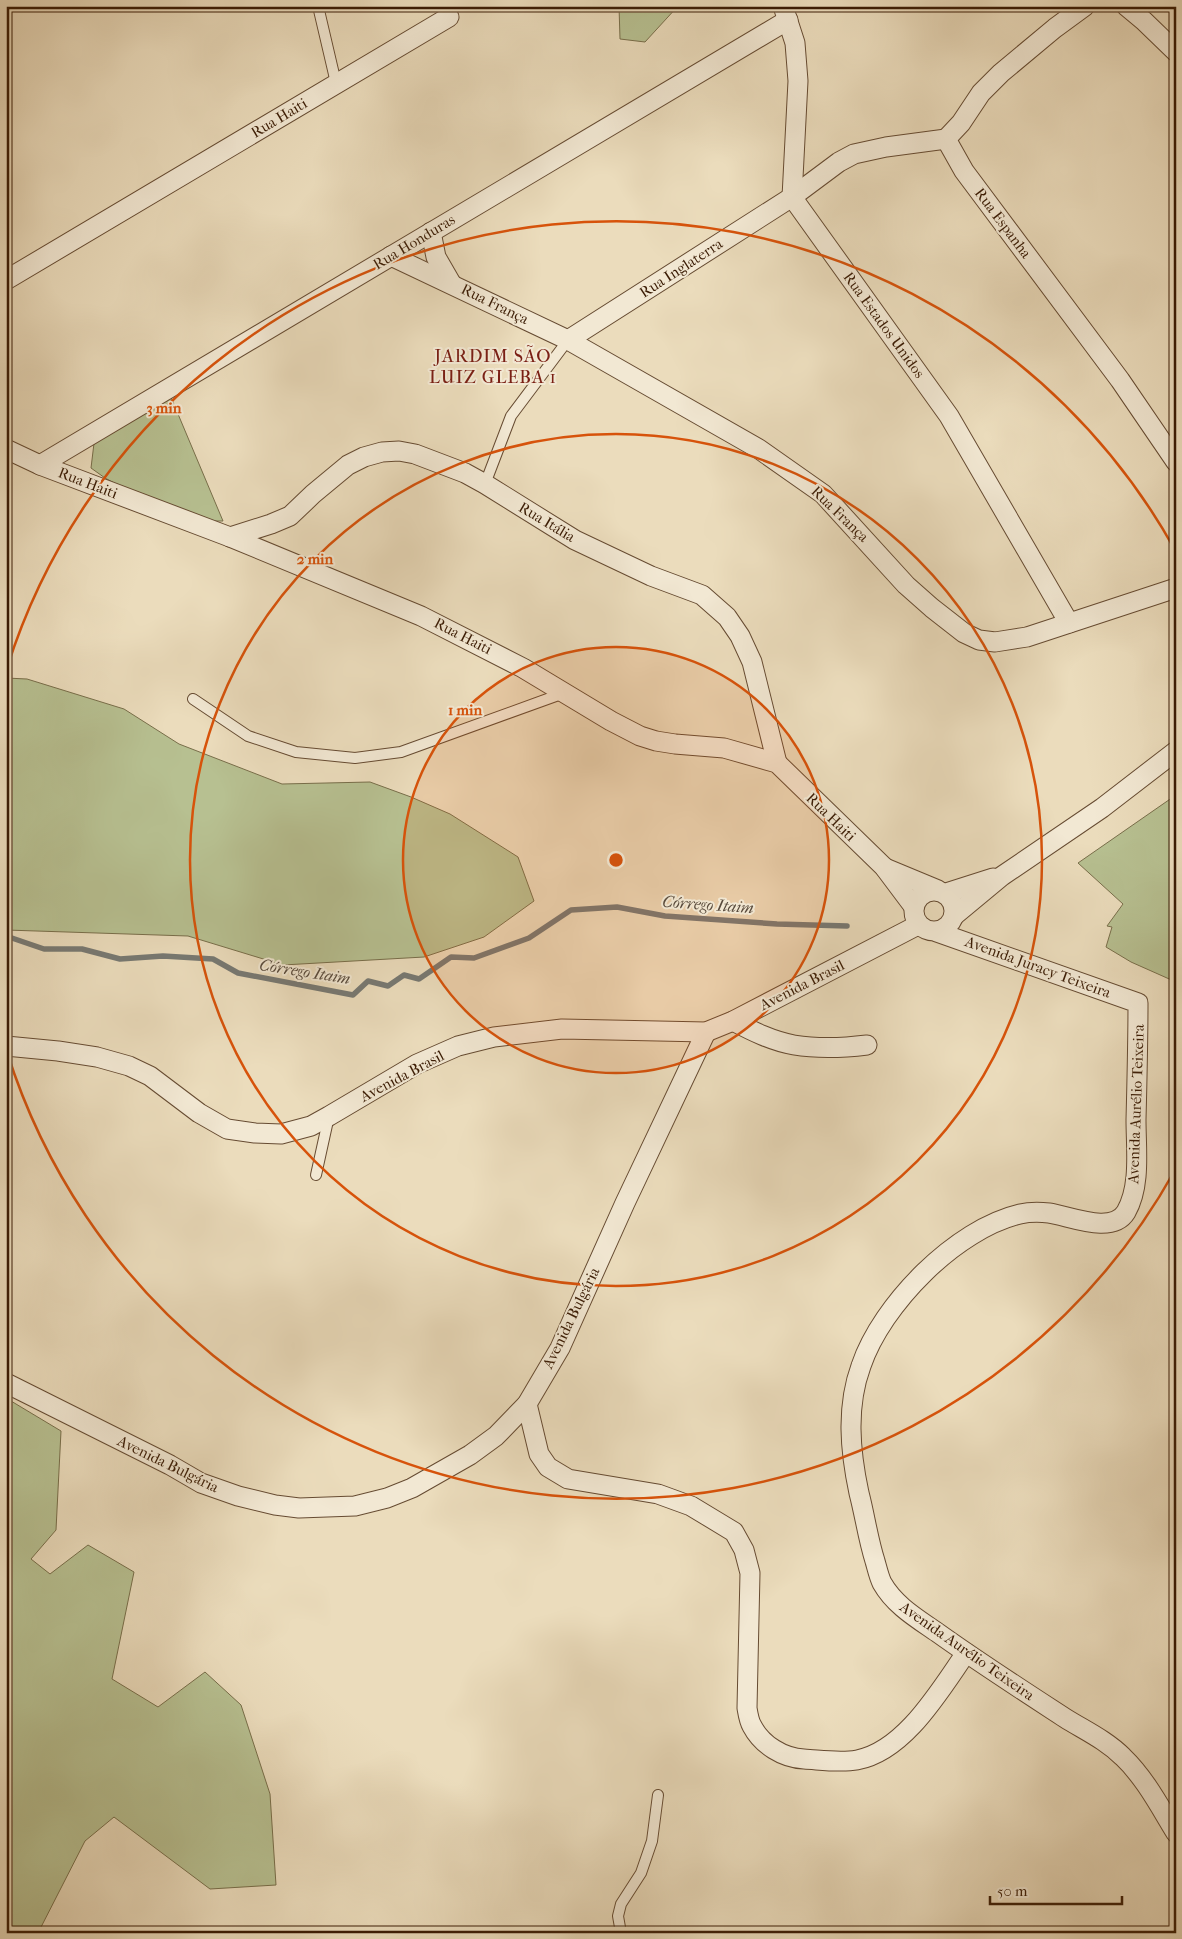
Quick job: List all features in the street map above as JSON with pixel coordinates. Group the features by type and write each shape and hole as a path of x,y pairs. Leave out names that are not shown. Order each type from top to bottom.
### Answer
{"street":[{"path":"946,139 961,123 981,93 1001,73 1054,28 1086,6"},
{"path":"1126,6 1176,52"},
{"path":"786,13 795,42 798,81 792,198"},
{"name":"Rua Honduras","path":"40,464 392,256 786,13"},
{"name":"Rua Haiti","path":"6,280 449,17"},
{"name":"Rua Inglaterra","path":"568,340 792,198 839,162 854,154 886,146 946,139"},
{"name":"Rua Espanha","path":"946,139 964,171 1114,373 1176,462"},
{"name":"Rua Estados Unidos","path":"792,198 949,416 1069,623"},
{"name":"Rua França","path":"431,232 436,257 451,283"},
{"name":"Rua França","path":"392,256 568,340 654,387 759,449 822,494 906,585 964,633 979,640 995,642 1027,637 1176,588"},
{"name":"Rua Haiti","path":"6,449 40,464 230,537 421,616 490,650 640,736 675,744 724,748 777,763 884,867 916,916"},
{"name":"Rua Itália","path":"230,537 290,516 348,465 364,457 382,452 399,451 415,454 465,473 486,484 575,540 651,576 702,595 727,617 740,636 752,662 777,763"},
{"path":"954,915 1002,876 1102,808 1176,751"},
{"name":"Rua Haiti","path":"884,867 942,892"},
{"path":"942,892 953,901 954,915 952,921 946,928 937,932 925,930 916,916 918,898 927,891 942,892 1002,876"},
{"name":"Avenida Brasil","path":"6,1046 97,1057 129,1066 150,1076 199,1112 228,1129 281,1134 311,1126 417,1064 458,1046 494,1037 562,1029 706,1032 733,1021 916,916"},
{"name":"Avenida Juracy Teixeira","path":"937,932 1138,1003"},
{"name":"Avenida Aurélio Teixeira","path":"1138,1003 1135,1184 1125,1214 1116,1220 1106,1223 1089,1223 1045,1212 1024,1213 1002,1220 967,1238 931,1268 895,1303 877,1331 861,1366 853,1398 851,1430 854,1467 869,1541 881,1582 897,1604 966,1653 1082,1729 1103,1740 1123,1757 1142,1780 1176,1834"},
{"path":"733,1021 759,1034 794,1045 842,1048 867,1046"},
{"name":"Avenida Bulgária","path":"6,1383 170,1465 201,1483 238,1496 275,1505 299,1508 355,1506 388,1498 412,1488 470,1455 496,1436 527,1404 560,1348 706,1032"},
{"path":"527,1404 540,1454 548,1467 568,1479 658,1494 691,1506 734,1532 744,1550 750,1573 747,1708 751,1725 760,1738 780,1754 795,1758 831,1761 856,1760 875,1755 898,1738 924,1712 966,1653"}],"lane":[{"path":"318,6 336,83"},
{"name":"Rua Inglaterra","path":"486,484 511,416 568,340"},
{"path":"193,699 248,736 296,752 355,758 401,752 564,693"},
{"path":"316,1175 329,1116"},
{"path":"620,1933 618,1916 621,1904 641,1873 652,1841 658,1795"}],"green space":[{"path":"619,6 678,6 645,42 620,39"},
{"path":"170,395 223,521 196,521 135,494 91,468 95,435"},
{"path":"6,678 27,679 124,709 179,744 282,784 370,782 411,797 450,814 518,857 534,901 484,937 424,957 283,965 188,936 6,930"},
{"path":"1176,795 1176,982 1131,962 1106,947 1112,927 1107,926 1123,904 1078,863"},
{"path":"6,1398 61,1431 56,1530 31,1559 50,1574 88,1545 134,1572 112,1679 158,1707 205,1672 241,1705 270,1794 276,1885 210,1889 114,1817 85,1841 38,1933 6,1933"}],"waterway":[{"name":"Córrego Itaim","path":"6,936 44,949 82,949 120,959 163,956 213,959 238,973 353,995 368,981 388,986 404,975 419,979 451,957 474,958 529,938 571,910 617,907 665,916 777,924 847,926"}],"district":[{"name":"JARDIM SÃO LUIZ GLEBA 1","path":"493,366"}]}
